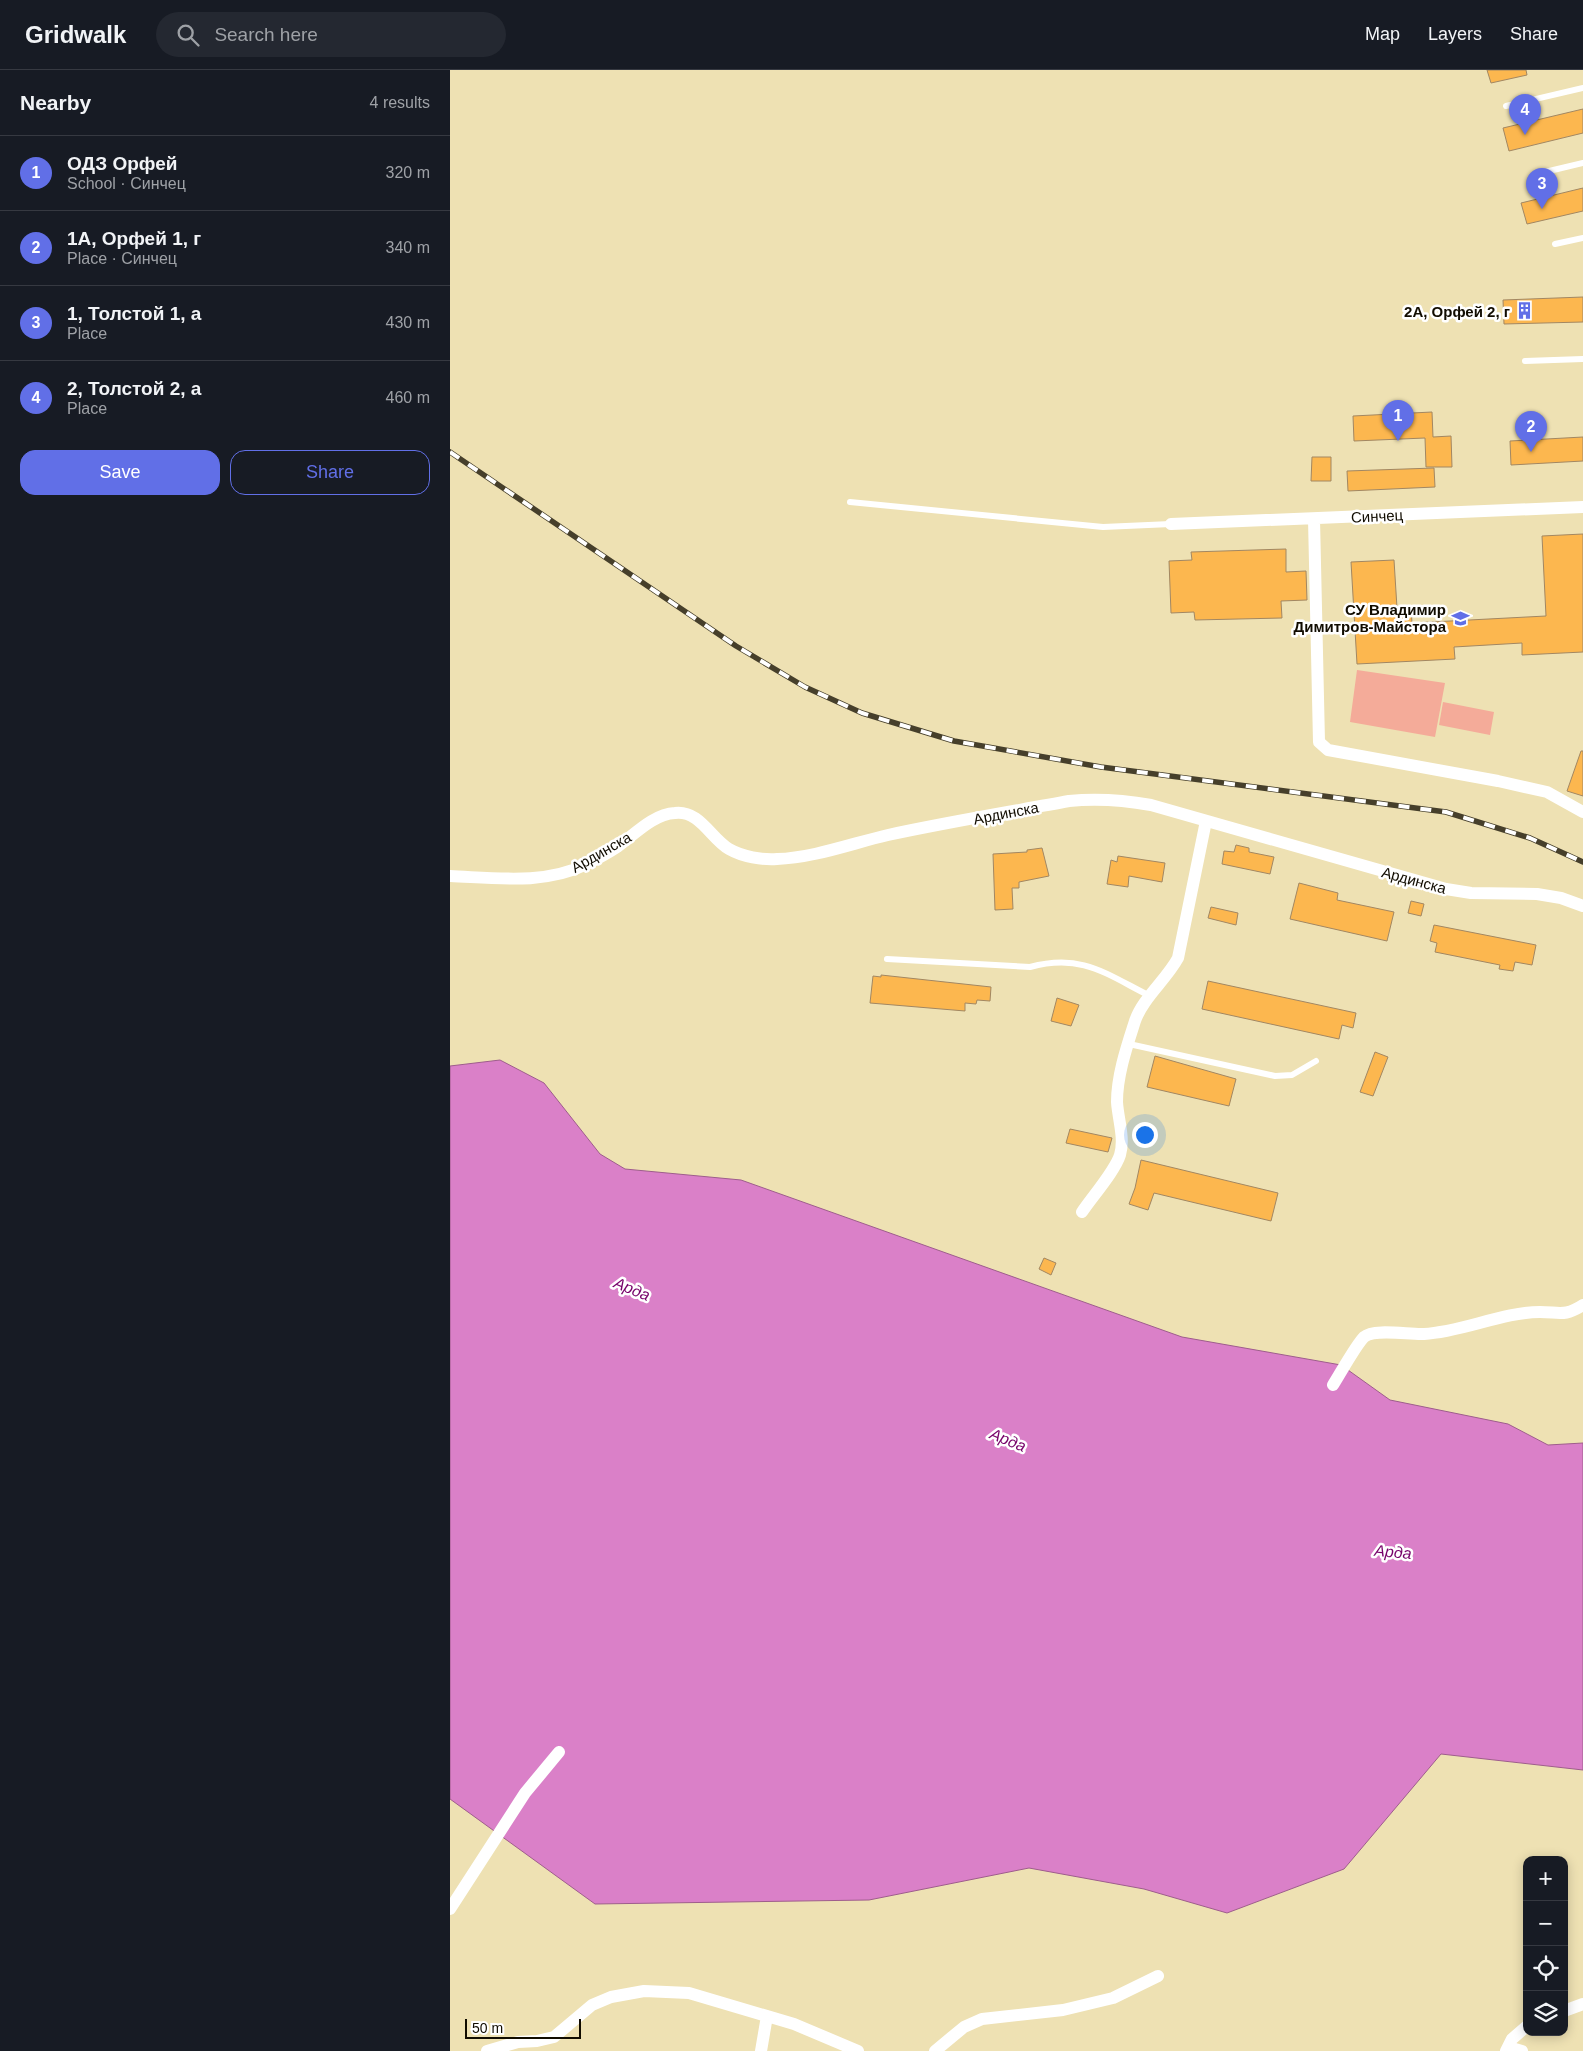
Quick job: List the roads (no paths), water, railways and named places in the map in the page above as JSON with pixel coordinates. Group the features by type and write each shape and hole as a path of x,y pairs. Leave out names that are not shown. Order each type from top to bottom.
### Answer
{"street":[{"name":"Синчец","path":"1170,524 1583,507"},
{"path":"1314,519 1319,742 1328,750 1498,781 1547,792 1583,812"},
{"name":"Ардинска","path":"450,876 530,878 571,871 614,848 652,821 675,812 697,819 729,849 758,858 777,859 801,856 889,835 1069,801 1094,799 1121,800 1152,806 1446,889 1471,893 1537,894 1561,898 1583,906"},
{"path":"1082,1212 1120,1155 1122,1138 1117,1103 1118,1082 1136,1019 1142,1007 1170,973 1178,958 1206,821"},
{"path":"1333,1385 1364,1337 1374,1333 1425,1334 1515,1315 1540,1312 1558,1314 1572,1312 1583,1305"},
{"path":"450,1909 525,1793 559,1752"},
{"path":"935,2051 964,2027 982,2019 1063,2010 1114,1998 1158,1976"},
{"path":"487,2051 518,2042 537,2042 554,2037 592,2005 611,1997 644,1991 689,1994 794,2024 858,2051"},
{"path":"1568,2010 1583,2004"},
{"path":"761,2051 767,2016"},
{"path":"1522,2051 1507,2049 1512,2039 1523,2029"}],"lane":[{"path":"1506,106 1583,88"},
{"path":"1545,172 1583,162"},
{"path":"1555,244 1583,238"},
{"path":"1526,361 1583,359"},
{"path":"850,502 1103,527 1170,524"},
{"path":"888,959 1030,967 1048,962 1084,964 1151,996"},
{"path":"1129,1044 1275,1076 1292,1075 1316,1061"}],"water":[{"name":"Арда","path":"500,1060 544,1083 600,1154 625,1169 741,1180 1182,1337 1341,1365 1390,1400 1508,1424 1548,1445 1583,1443 1583,1770 1441,1754 1344,1869 1227,1913 1144,1889 1029,1868 869,1900 595,1904 450,1799 450,1066"}],"railway":[{"path":"450,452 736,646 805,687 862,713 954,741 1101,767 1446,812 1530,838 1583,862"}],"place":[{"name":"2, Толстой 2, а","path":"1525,135"},
{"name":"1, Толстой 1, а","path":"1542,209"},
{"name":"2А, Орфей 2, г","path":"1524,311"},
{"name":"ОДЗ Орфей","path":"1398,441"},
{"name":"1А, Орфей 1, г","path":"1531,452"},
{"name":"СУ Владимир Димитров-Майстора","path":"1460,618"}]}
